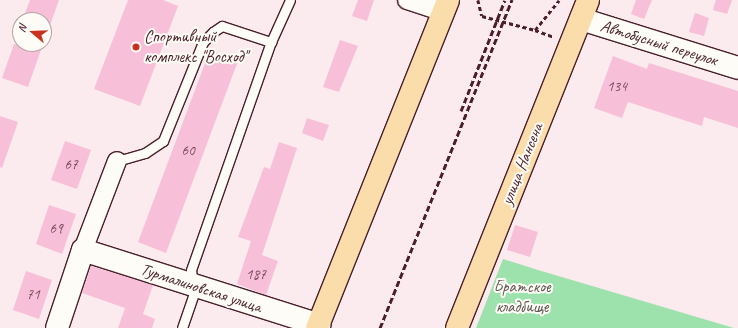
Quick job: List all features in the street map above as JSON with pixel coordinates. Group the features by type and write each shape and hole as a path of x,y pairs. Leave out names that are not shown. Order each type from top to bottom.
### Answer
{"main road":[{"path":"318,327 446,6"},
{"name":"улица Нансена","path":"457,328 584,9"}],"street":[{"path":"407,0 446,6"},
{"name":"Автобусный переулок","path":"584,9 738,68"},
{"path":"57,328 83,250 117,161"},
{"name":"Турмалиновская улица","path":"83,250 318,327"}],"lane":[{"path":"182,328 194,294 191,270 271,42 290,0"},
{"path":"117,161 144,153 163,142 203,42 213,32 222,26 271,42"}],"path":[{"path":"478,0 482,16 535,30 559,0"}],"green space":[{"name":"Братское кладбище","path":"503,259 538,270 734,328 476,328"}],"building":[{"path":"30,0 59,0 52,19 52,12 26,12"},
{"name":"Спортивный комплекс \"Восход\"","path":"128,0 163,0 178,6 140,106 94,89"},
{"path":"358,0 374,0 367,21 352,16"},
{"path":"636,0 652,0 644,19 631,14"},
{"path":"716,0 732,0 727,14 713,10"},
{"path":"695,13 709,18 704,36 689,32"},
{"path":"340,40 358,46 339,92 323,87"},
{"path":"12,50 12,52 40,52 28,87 2,78"},
{"path":"210,50 238,61 166,253 138,242"},
{"path":"613,56 647,69 649,63 738,91 738,128 704,117 702,126 628,102 622,118 594,108"},
{"path":"0,116 18,122 2,168 0,167"},
{"path":"307,118 329,125 323,141 302,133"},
{"path":"65,141 91,150 77,189 51,180"},
{"path":"279,142 297,148 262,255 278,261 266,295 237,284 251,241 238,237 264,167 270,169"},
{"path":"49,205 76,214 62,254 36,244"},
{"path":"515,225 538,232 530,257 507,250"},
{"path":"91,266 153,285 143,314 155,319 152,328 118,328 125,308 82,293"},
{"path":"26,271 52,280 39,319 13,310"}],"railway":[{"path":"461,111 505,0"},
{"path":"380,328 512,0"}],"place":[{"name":"Спортивный комплекс \"Восход\"","path":"136,47"}]}
